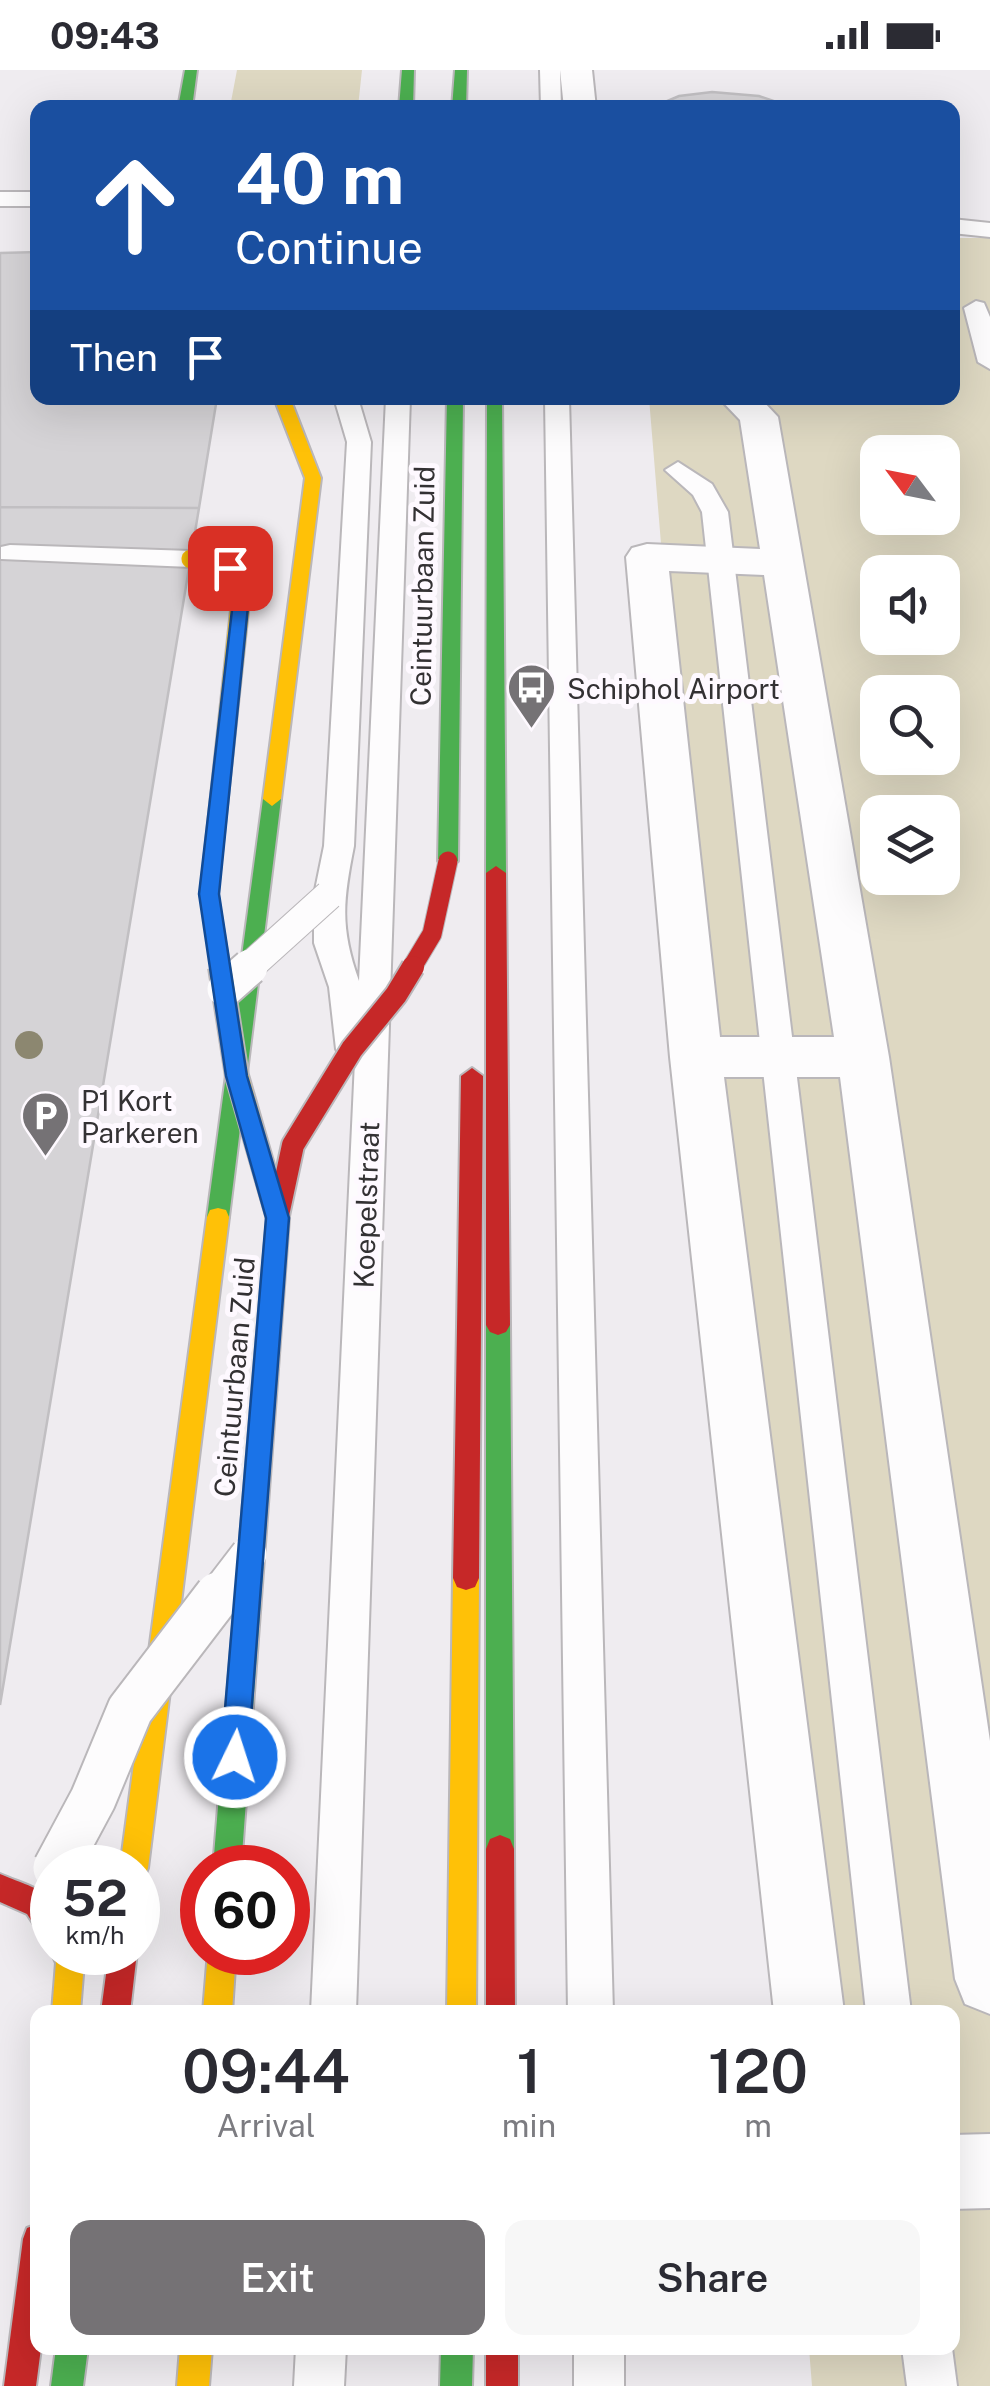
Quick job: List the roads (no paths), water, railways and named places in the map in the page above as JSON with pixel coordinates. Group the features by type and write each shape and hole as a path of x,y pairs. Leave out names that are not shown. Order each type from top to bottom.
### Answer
{"main road":[{"path":"187,100 191,70"},
{"path":"406,100 408,70"},
{"path":"460,100 461,70"},
{"path":"137,1845 314,478 285,405"},
{"name":"Ceintuurbaan Zuid","path":"230,1845 249,1554 278,1218 293,1145 352,1049 396,995 432,934 448,861 455,405"},
{"path":"473,966 479,405"},
{"path":"494,405 500,2005"},
{"path":"191,559 230,568 242,587 209,894 237,1076 278,1218"},
{"path":"461,2005 472,1045"},
{"path":"67,2005 69,1975"},
{"path":"117,2005 121,1975"},
{"path":"218,2005 220,1975"},
{"path":"20,2386 30,2304"},
{"path":"68,2386 71,2355"},
{"path":"193,2386 195,2355"},
{"path":"456,2386 457,2355"},
{"path":"502,2355 502,2386"}],"street":[{"path":"576,70 579,100"},
{"path":"746,405 759,417 862,1058 990,1978"},
{"path":"781,563 647,558 696,1057 808,2005"},
{"path":"696,1057 862,1058"},
{"path":"960,2172 990,2171"}],"lane":[{"path":"550,70 551,100"},
{"path":"0,198 30,199"},
{"path":"960,227 990,230"},
{"path":"976,308 990,362"},
{"path":"348,405 359,442 339,846 328,895 330,942 345,986 352,1049"},
{"name":"Koepelstraat","path":"334,2005 398,405"},
{"path":"557,405 592,2005"},
{"path":"678,470 703,490 715,512 888,2005"},
{"path":"10,553 191,559"},
{"path":"226,989 328,895"},
{"path":"67,1845 93,1799 130,1710 249,1554"},
{"path":"319,2386 321,2355"},
{"path":"598,2355 600,2386"},
{"path":"929,2355 932,2386"}],"place":[{"name":"Schiphol Airport","path":"532,730"},
{"name":"P1 Kort Parkeren","path":"46,1158"}]}
